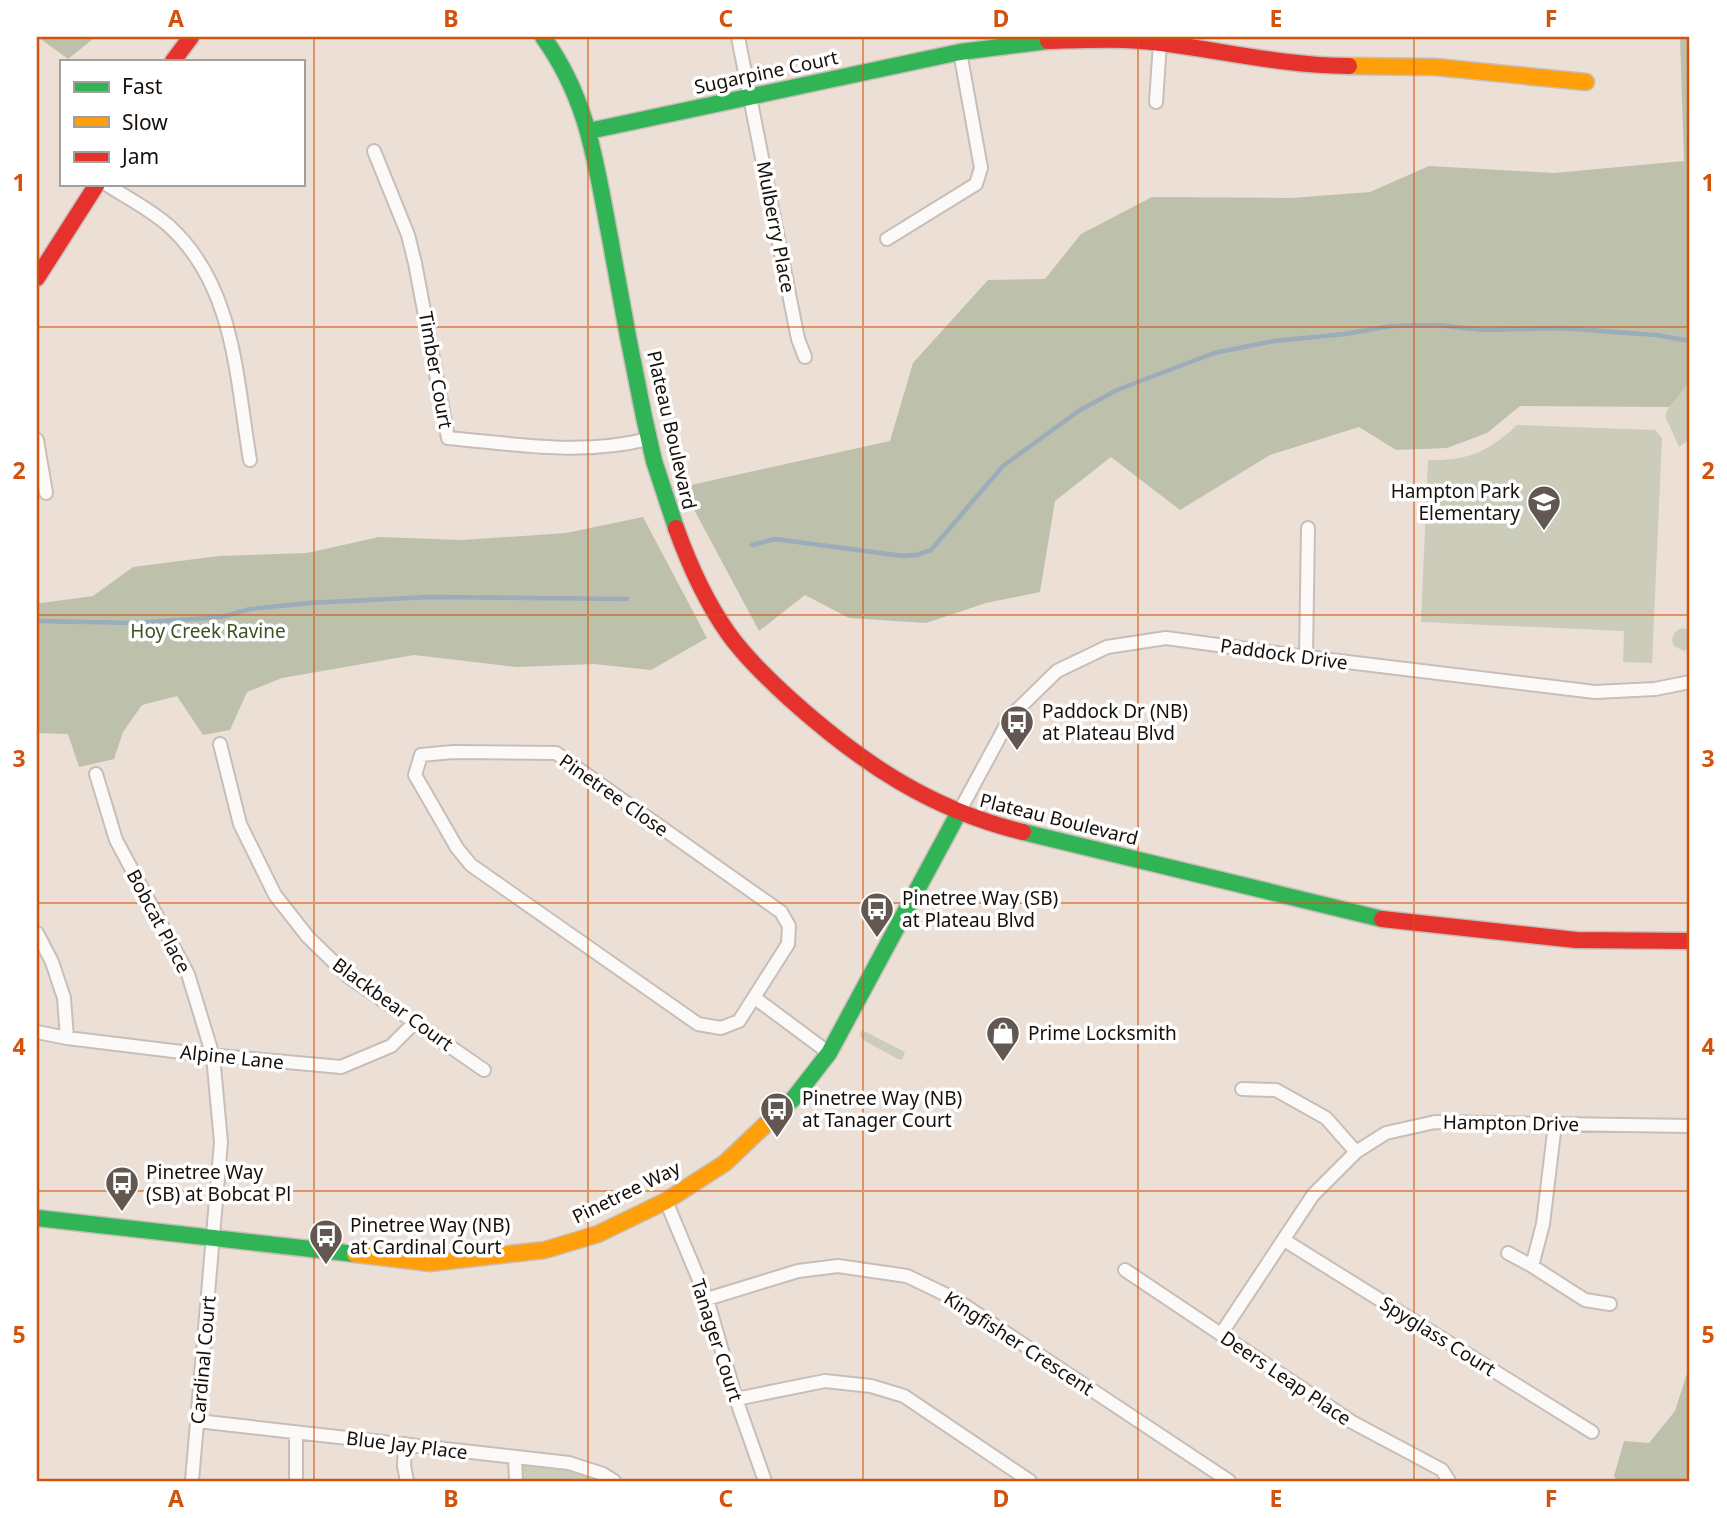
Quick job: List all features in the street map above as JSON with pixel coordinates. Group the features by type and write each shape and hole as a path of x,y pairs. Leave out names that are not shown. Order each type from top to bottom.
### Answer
{"street":[{"path":"174,60 191,37"},
{"name":"Plateau Boulevard","path":"543,37 558,56 571,82 589,131 648,439 666,507 685,555 734,641 801,709 842,743 887,776 958,814 992,826 1384,919 1576,940 1690,940"},
{"name":"Mulberry Place","path":"738,37 798,339 805,357"},
{"name":"Sugarpine Court","path":"589,131 960,52 1062,39 1160,43 1309,66 1435,67 1586,82"},
{"path":"1156,102 1160,43"},
{"path":"887,239 976,184 981,168 960,52"},
{"name":"Timber Court","path":"374,151 408,235 448,438 546,448 610,447 648,439"},
{"path":"37,278 96,186"},
{"path":"109,186 166,223 181,238 207,275 224,311 250,460"},
{"path":"37,440 46,493"},
{"path":"1307,657 1308,527"},
{"name":"Paddock Drive","path":"958,814 1012,716 1058,671 1107,647 1166,638 1595,692 1656,689 1690,682"},
{"name":"Blackbear Court","path":"220,744 240,824 275,895 308,937 349,977 484,1070"},
{"name":"Pinetree Close","path":"453,752 556,753 781,912 789,926 788,944 755,998 739,1021 721,1028 698,1024 471,865 457,848 415,775 421,755 453,752"},
{"name":"Bobcat Place","path":"96,774 117,840 188,974 213,1056 221,1142 214,1239"},
{"name":"Pinetree Way","path":"37,1218 430,1263 545,1250 597,1234 666,1201 725,1163 794,1098 829,1053 958,814"},
{"path":"37,933 52,962 64,998 66,1038"},
{"path":"755,998 829,1053"},
{"name":"Alpine Lane","path":"37,1032 213,1056 341,1068 391,1046 415,1022"},
{"path":"1242,1089 1276,1090 1326,1118 1356,1152"},
{"name":"Hampton Drive","path":"1221,1334 1313,1195 1356,1152 1386,1133 1435,1122 1690,1126"},
{"path":"1532,1266 1543,1224 1555,1124"},
{"name":"Tanager Court","path":"666,1201 707,1299 736,1399 765,1481"},
{"name":"Cardinal Court","path":"192,1481 214,1239"},
{"name":"Spyglass Court","path":"1284,1240 1592,1432"},
{"path":"1507,1253 1585,1300 1610,1304"},
{"name":"Kingfisher Crescent","path":"707,1299 798,1271 838,1266 907,1276 955,1299 1229,1481"},
{"name":"Deers Leap Place","path":"1125,1270 1352,1422 1442,1471 1449,1481"},
{"path":"736,1399 825,1381 871,1386 904,1396 1030,1481"},
{"name":"Blue Jay Place","path":"197,1421 569,1464 603,1474 614,1481"},
{"path":"296,1432 296,1481"},
{"path":"405,1444 404,1466 407,1481"},
{"path":"515,1457 516,1481"}],"green space":[{"path":"38,37 93,37 93,39 68,59"},
{"path":"1680,37 1690,37 1690,382 1669,407 1520,406 1487,433 1447,448 1396,450 1359,427 1270,455 1180,510 1111,457 1055,501 1040,592 986,603 926,623 849,618 805,595 759,631 682,487 890,441 913,363 988,280 1045,279 1081,234 1152,197 1291,198 1370,192 1429,166 1554,173 1684,161"},
{"path":"1690,382 1690,439 1679,447 1665,416 1669,407"},
{"path":"1517,425 1655,430 1662,438 1652,663 1623,662 1624,631 1421,622 1428,460 1455,459 1477,453"},
{"name":"Hoy Creek Ravine","path":"643,517 707,638 651,670 594,664 517,667 414,655 282,678 247,692 230,730 203,735 177,696 142,705 123,732 114,759 79,767 68,734 37,733 37,601 41,603 93,596 133,567 219,556 307,553 379,537 462,540 566,533"},
{"path":"1682,628 1690,630 1690,649 1684,651 1674,646 1672,640 1675,633"},
{"path":"862,1030 905,1052 902,1060 863,1040 860,1035"},
{"path":"1690,1364 1690,1481 1617,1481 1614,1476 1624,1441 1649,1443 1675,1411"},
{"path":"515,1457 569,1463 614,1481 516,1481"}],"waterway":[{"path":"752,545 775,539 903,556 931,550 1003,466 1080,410 1117,390 1214,353 1274,341 1391,326 1438,325 1483,330 1560,328 1656,335 1690,341"},
{"path":"37,621 134,623 221,617 250,609 309,603 429,597 627,599"}],"traffic: fast":[{"path":"543,37 571,86 589,136 644,417 654,461 676,528"},
{"path":"589,131 960,52 1048,41"},
{"path":"764,1126 794,1098 829,1053 958,814"},
{"path":"1023,832 1382,919"},
{"path":"37,1218 355,1254"}],"traffic: slow":[{"path":"1349,66 1435,67 1586,82"},
{"path":"355,1254 430,1263 545,1250 598,1234 666,1201 725,1163 764,1126"}],"traffic: jam":[{"path":"174,60 191,37"},
{"path":"1048,41 1147,41 1278,61 1349,66"},
{"path":"37,278 96,186"},
{"path":"676,528 712,609 735,642 765,676 816,722 870,763 927,797 989,823 1023,832"},
{"path":"1382,919 1576,940 1690,941"}],"place":[{"name":"Hampton Park Elementary","path":"1544,532"},
{"name":"Paddock Dr (NB) at Plateau Blvd","path":"1017,752"},
{"name":"Pinetree Way (SB) at Plateau Blvd","path":"877,939"},
{"name":"Prime Locksmith","path":"1003,1063"},
{"name":"Pinetree Way (NB) at Tanager Court","path":"777,1139"},
{"name":"Pinetree Way (SB) at Bobcat Pl","path":"122,1213"},
{"name":"Pinetree Way (NB) at Cardinal Court","path":"326,1266"}]}
